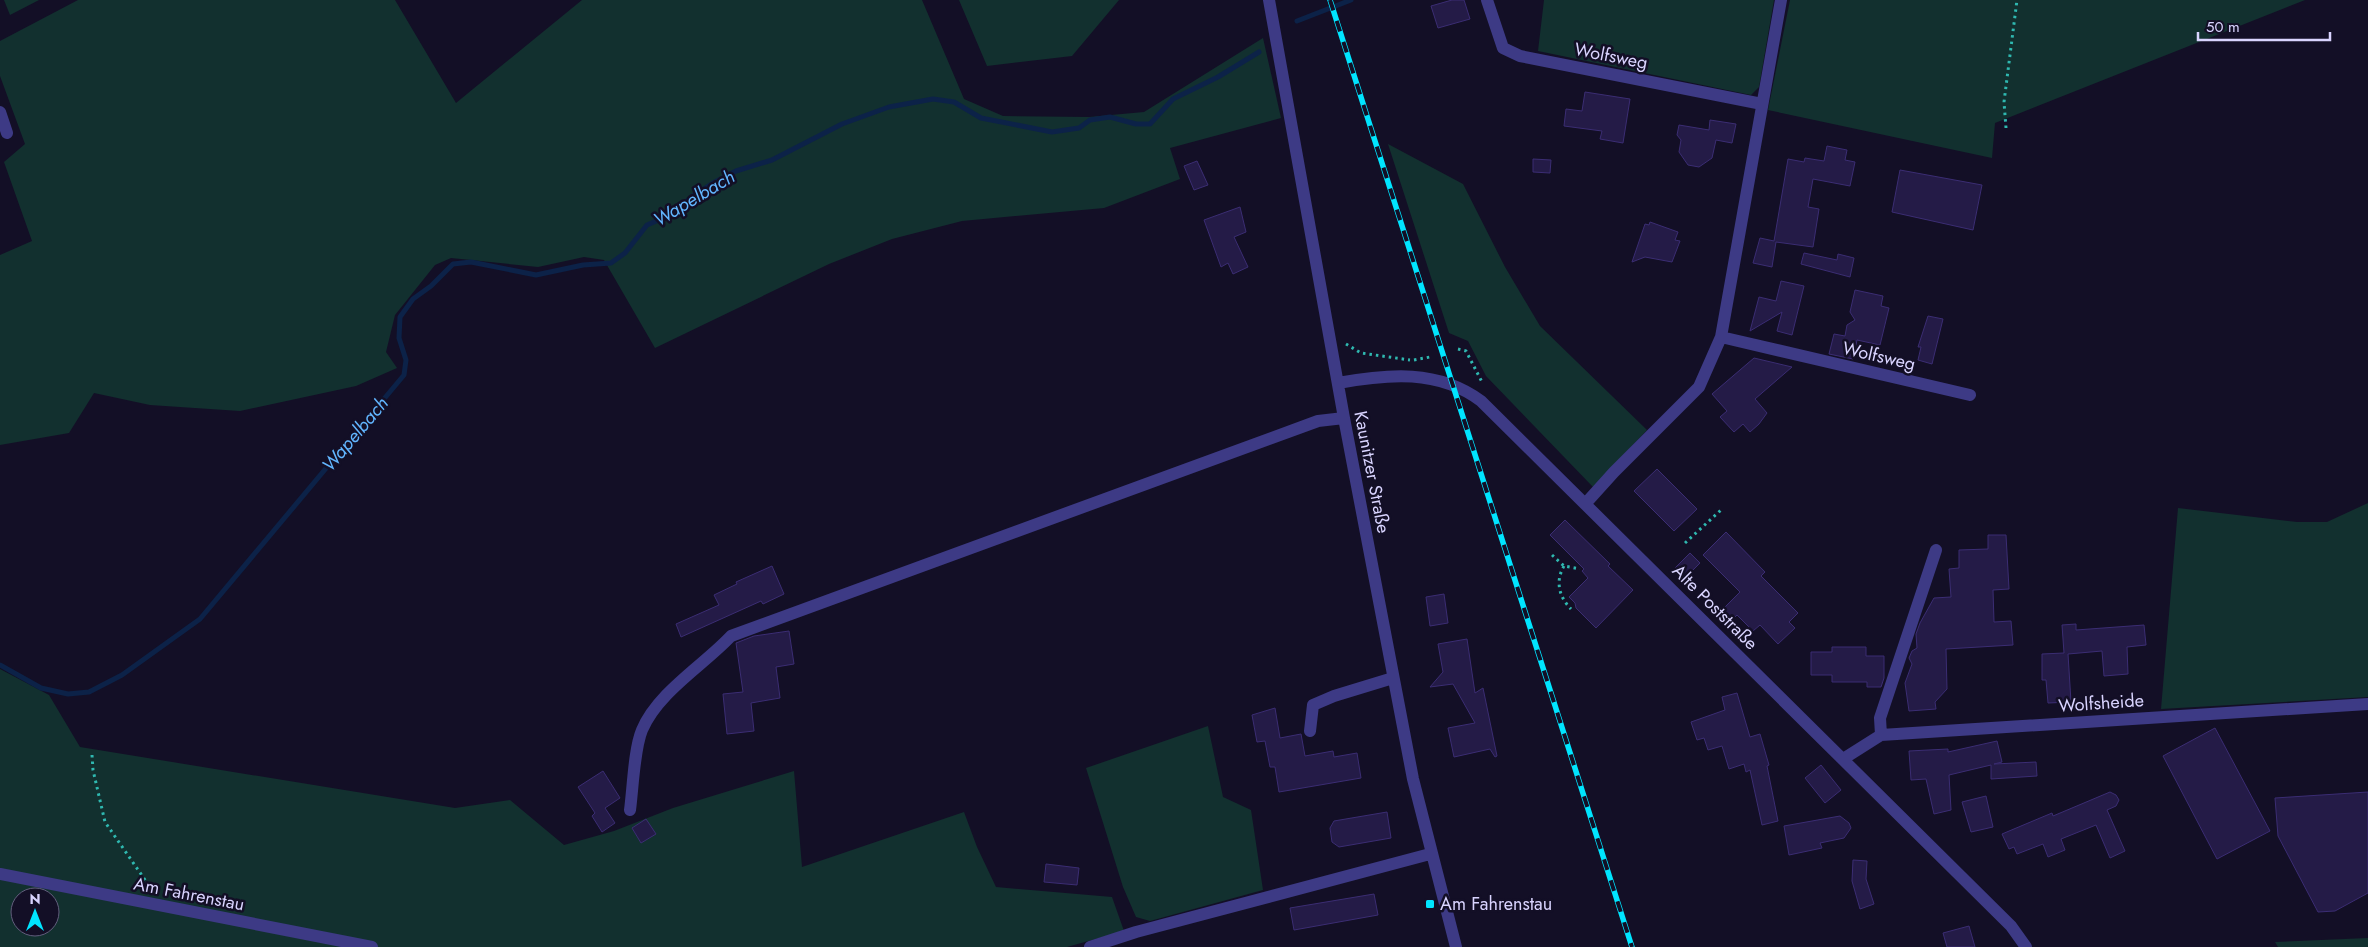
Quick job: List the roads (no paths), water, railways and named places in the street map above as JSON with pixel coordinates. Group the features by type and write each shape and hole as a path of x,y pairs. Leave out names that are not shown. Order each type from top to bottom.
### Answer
{"street":[{"name":"Kaunitzer Straße","path":"1269,0 1393,678 1430,854 1447,908 1456,947"},
{"name":"Wolfsweg","path":"1487,0 1503,48 1520,56 1762,104"},
{"path":"1586,503 1614,472 1699,387 1721,337 1781,0"},
{"path":"1,116 7,132"},
{"name":"Wolfsweg","path":"1721,337 1970,395"},
{"name":"Alte Poststraße","path":"1338,383 1397,375 1440,380 1466,390 1501,419 1586,503 2011,926 2026,947"},
{"path":"630,810 640,737 649,718 682,679 731,636 1318,421 1344,418"},
{"path":"1881,735 1880,718 1936,550"},
{"path":"1310,732 1313,705 1334,696 1393,678"},
{"name":"Wolfsheide","path":"1842,759 1881,735 2368,704"},
{"path":"1090,947 1136,932 1430,854"},
{"name":"Am Fahrenstau","path":"0,874 372,947"}],"waterway":[{"name":"Wapelbach","path":"1297,21 1351,0"},
{"name":"Wapelbach","path":"0,665 41,688 68,694 89,692 122,675 200,619 404,375 406,360 399,338 400,317 413,299 431,286 453,264 471,262 536,275 583,265 611,263 625,253 647,225 670,215 694,195 713,183 736,171 772,160 842,124 889,107 933,99 954,102 981,118 1052,132 1079,128 1090,120 1110,117 1136,124 1150,124 1173,99 1218,77 1259,52"}],"railway":[{"path":"1330,0 1632,947"}],"place":[{"name":"Am Fahrenstau","path":"1430,904"}]}
